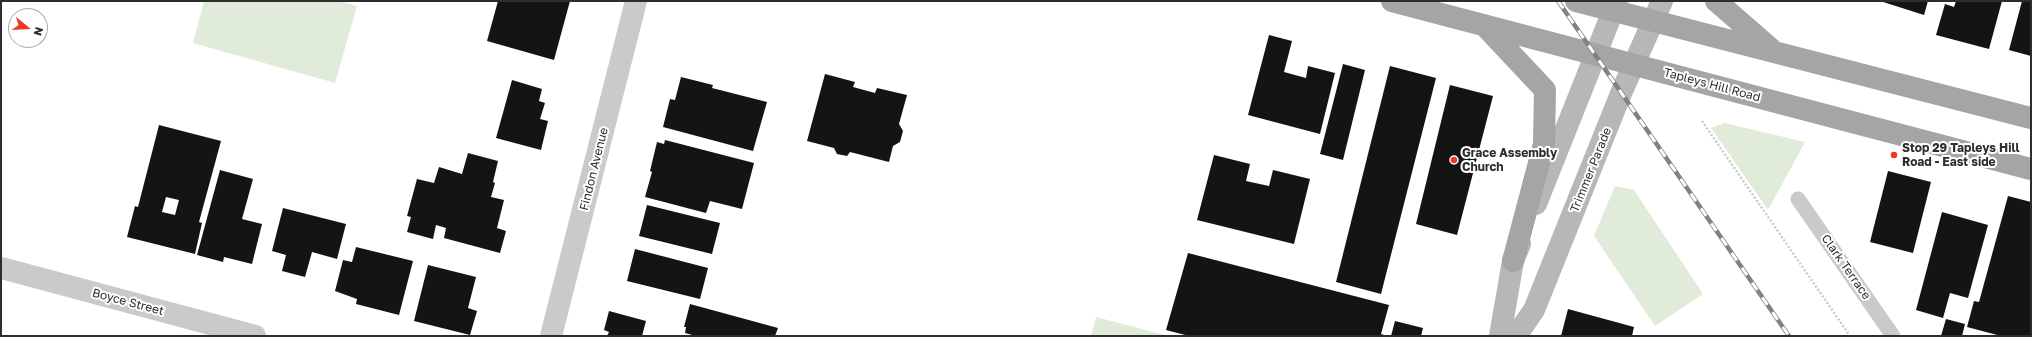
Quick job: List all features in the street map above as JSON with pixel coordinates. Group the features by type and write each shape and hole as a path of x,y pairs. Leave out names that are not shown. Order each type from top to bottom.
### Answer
{"main road":[{"name":"Tapleys Hill Road","path":"1392,1 2031,169"},
{"path":"1576,1 1615,6 1653,20 2031,118"},
{"name":"Trimmer Parade","path":"1516,336 1534,310 1633,64 1662,1"},
{"path":"1716,1 1772,50"},
{"path":"1513,261 1615,6"},
{"path":"1484,25 1545,90 1544,144 1513,261 1500,336"}],"street":[{"name":"Findon Avenue","path":"551,336 636,1"},
{"name":"Boyce Street","path":"1,268 255,336"}],"lane":[{"name":"Clark Terrace","path":"1798,199 1893,336"}],"path":[{"path":"1702,121 1850,336"}],"green space":[{"path":"204,1 339,1 357,6 335,83 193,43"},
{"path":"1725,123 1805,142 1768,210 1711,128"},
{"path":"1615,186 1634,190 1703,294 1655,326 1594,236"},
{"path":"1096,317 1169,336 1091,336"}],"building":[{"path":"498,1 570,1 554,60 487,41"},
{"path":"1880,1 1928,1 1924,15"},
{"path":"1956,1 2002,1 1989,49 1936,35 1945,4 1954,7"},
{"path":"2022,1 2031,1 2031,56 2009,50"},
{"path":"1269,35 1292,41 1284,72 1306,78 1308,66 1335,73 1320,134 1248,115"},
{"path":"1343,64 1365,70 1343,160 1320,154"},
{"path":"1390,66 1436,78 1381,294 1336,282"},
{"path":"825,74 855,82 853,87 875,93 877,88 907,95 899,124 903,131 900,142 893,146 889,162 850,152 847,156 837,154 834,148 807,141"},
{"path":"681,77 713,85 712,88 767,102 753,151 663,127 670,99 675,100"},
{"path":"512,80 542,89 539,101 545,103 540,119 548,121 541,150 496,138"},
{"name":"Grace Assembly Church","path":"1450,85 1493,96 1457,235 1416,224"},
{"path":"159,125 221,141 199,222 202,223 195,254 127,237 135,206 138,207","holes":["166,197 179,200 175,215 162,212"]},
{"path":"665,140 754,163 742,209 710,201 706,213 645,197 652,172 650,171 657,142 664,144"},
{"path":"468,153 498,161 493,182 495,183 491,197 504,200 497,228 506,231 500,253 444,238 446,228 436,225 433,239 407,232 411,217 407,216 417,179 434,183 439,167 462,174"},
{"path":"1214,155 1250,164 1246,181 1269,186 1273,170 1310,179 1294,244 1197,220"},
{"path":"220,170 253,179 242,219 262,224 252,264 224,257 223,262 197,255"},
{"path":"1888,171 1931,182 1913,253 1870,242"},
{"path":"2008,196 2031,202 2031,336 2001,336 1967,327 1974,301 1979,302"},
{"path":"647,205 720,223 712,254 639,236"},
{"path":"283,208 346,224 337,259 312,252 305,277 282,271 286,255 272,251"},
{"path":"1942,212 1988,225 1968,298 1950,293 1943,318 1916,310"},
{"path":"356,247 413,261 399,315 356,304 357,299 335,291 343,260 352,262"},
{"path":"635,249 708,268 700,299 627,281"},
{"path":"1188,253 1389,305 1381,334 1387,336 1189,336 1166,330"},
{"path":"428,265 476,277 468,308 477,311 470,335 414,321"},
{"path":"690,304 778,328 775,336 696,336 685,333 686,327 684,327"},
{"path":"1568,309 1634,327 1632,336 1561,336"},
{"path":"609,311 646,321 642,336 607,336 609,332 604,330"},
{"path":"1946,319 1965,324 1962,336 1941,336"},
{"path":"1395,321 1423,328 1421,336 1391,336"}],"railway":[{"path":"1558,1 1789,336"}],"place":[{"name":"Stop 29 Tapleys Hill Road - East side","path":"1894,155"},
{"name":"Grace Assembly Church","path":"1454,160"}]}
